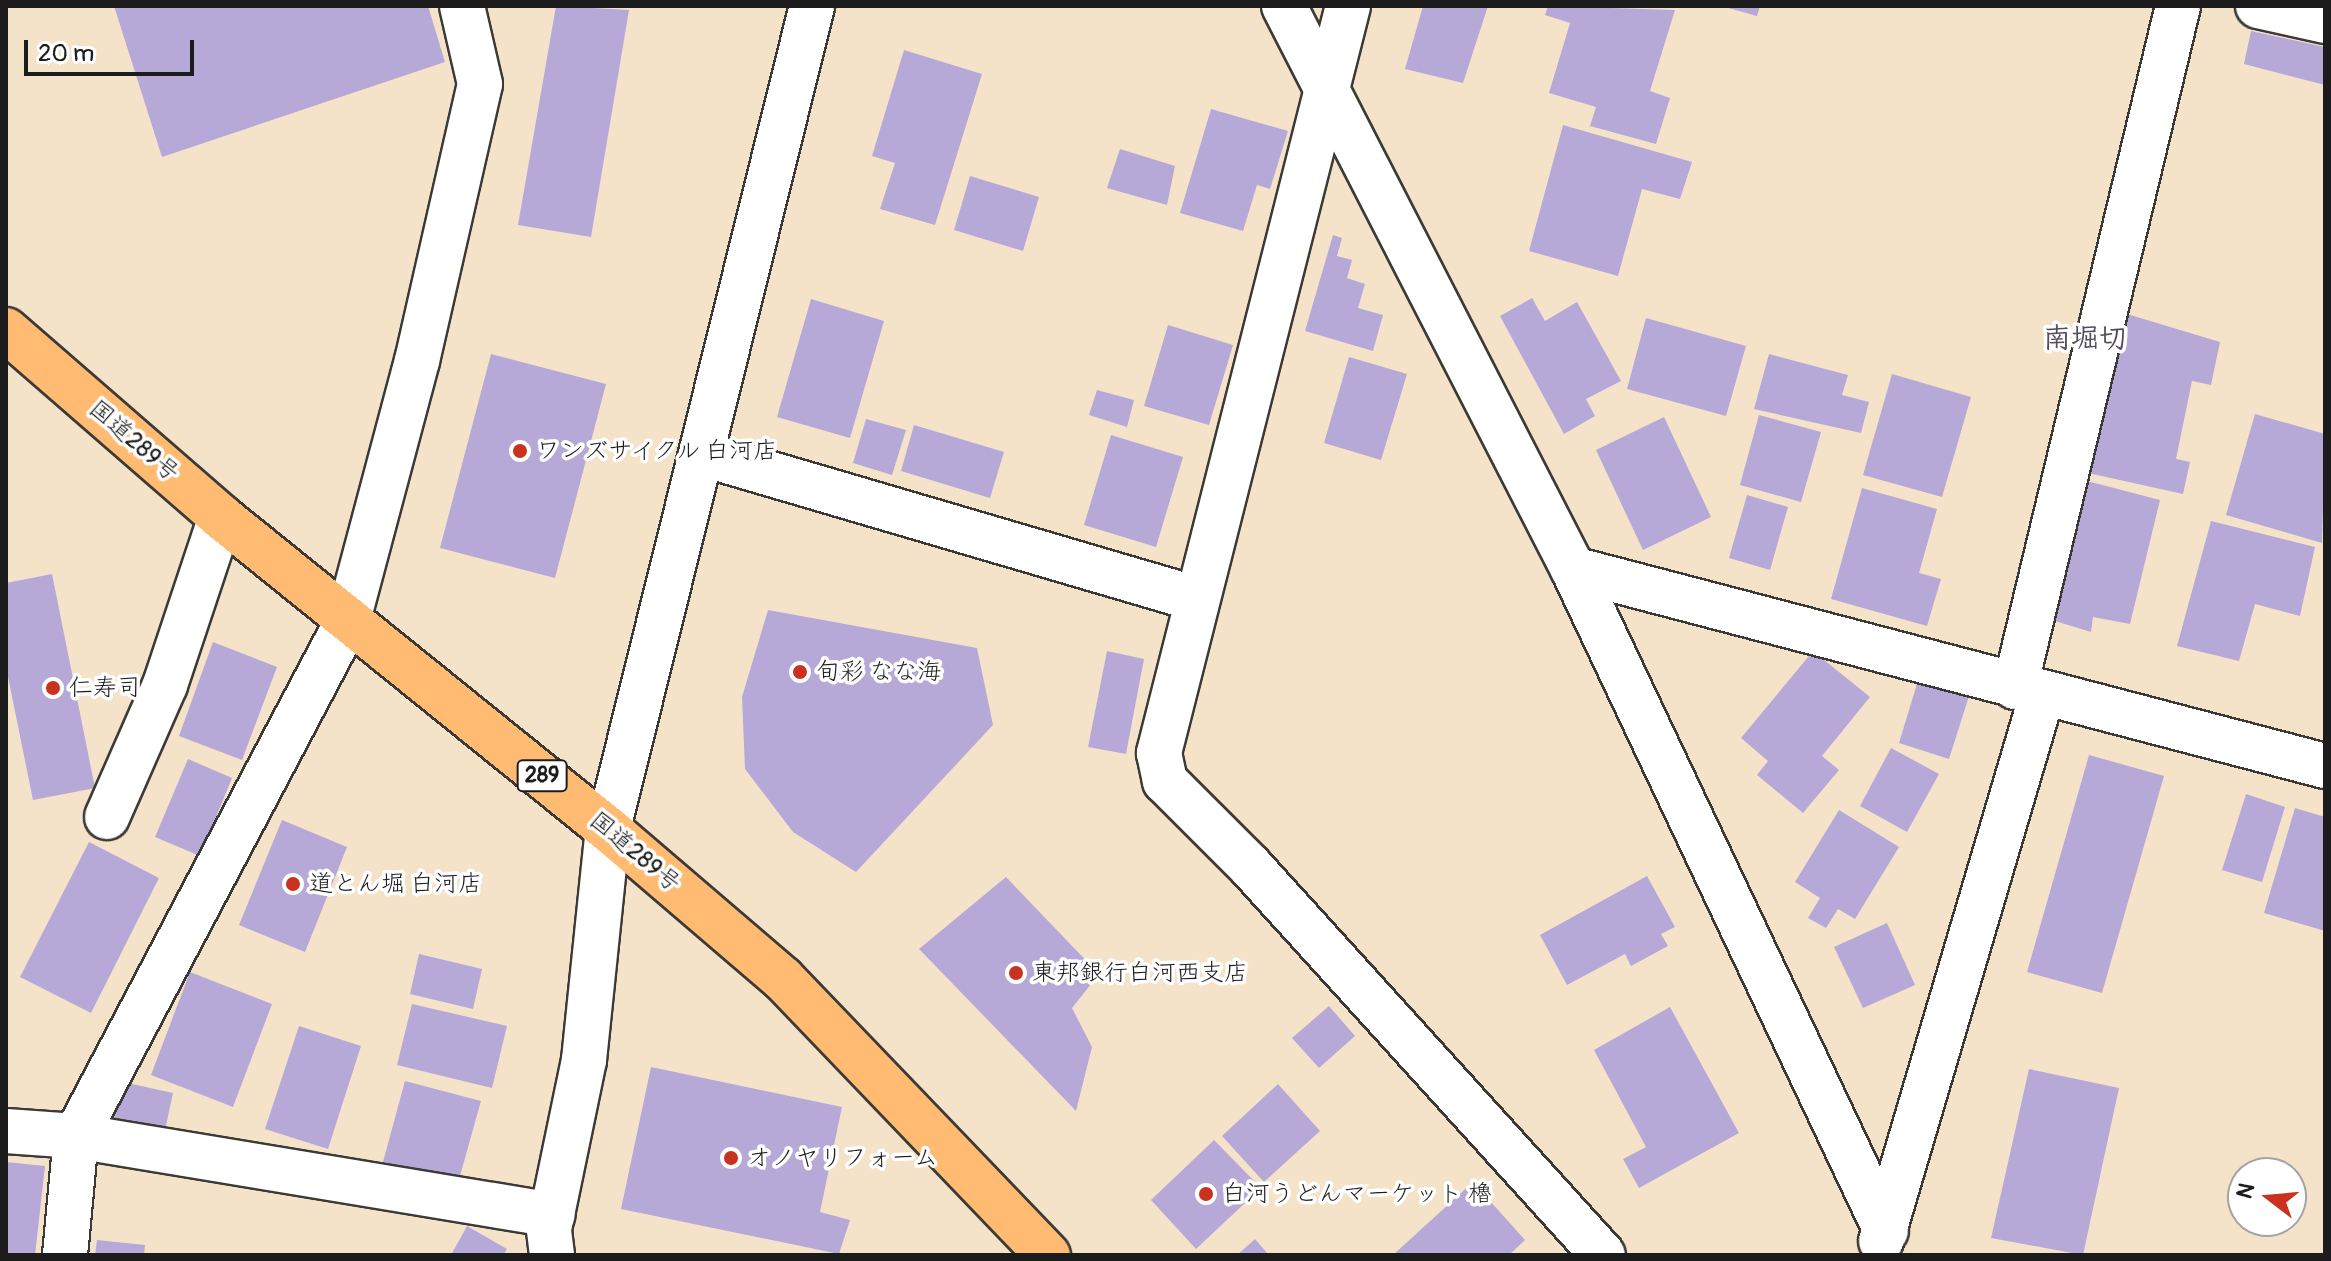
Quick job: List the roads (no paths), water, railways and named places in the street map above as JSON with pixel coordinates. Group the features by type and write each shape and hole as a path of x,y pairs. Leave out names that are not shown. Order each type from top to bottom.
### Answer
{"highway":[{"name":"国道289号","path":"6,330 221,517 608,829 783,979 1048,1255"}],"street":[{"path":"65,1255 76,1136 348,620 417,361 480,84 462,6"},
{"path":"6,1131 76,1136 552,1235 584,1060 608,829 812,6"},
{"path":"1284,6 1573,569 1880,1243"},
{"path":"1348,6 1159,753 1165,781 1250,866 1603,1255"},
{"path":"1880,1243 2029,691 2178,6"},
{"path":"2258,6 2325,21"},
{"path":"703,454 1197,599"},
{"path":"107,817 165,685 221,517"},
{"path":"1573,569 2029,691 2323,759"}],"place":[{"name":"ワンズサイクル 白河店","path":"520,451"},
{"name":"旬彩 なな海","path":"800,672"},
{"name":"仁寿司","path":"53,688"},
{"name":"道とん堀 白河店","path":"293,884"},
{"name":"東邦銀行白河西支店","path":"1016,973"},
{"name":"オノヤリフォーム","path":"731,1158"},
{"name":"白河うどんマーケット 櫓","path":"1206,1194"}],"district":[{"name":"南堀切","path":"2085,339"}]}
